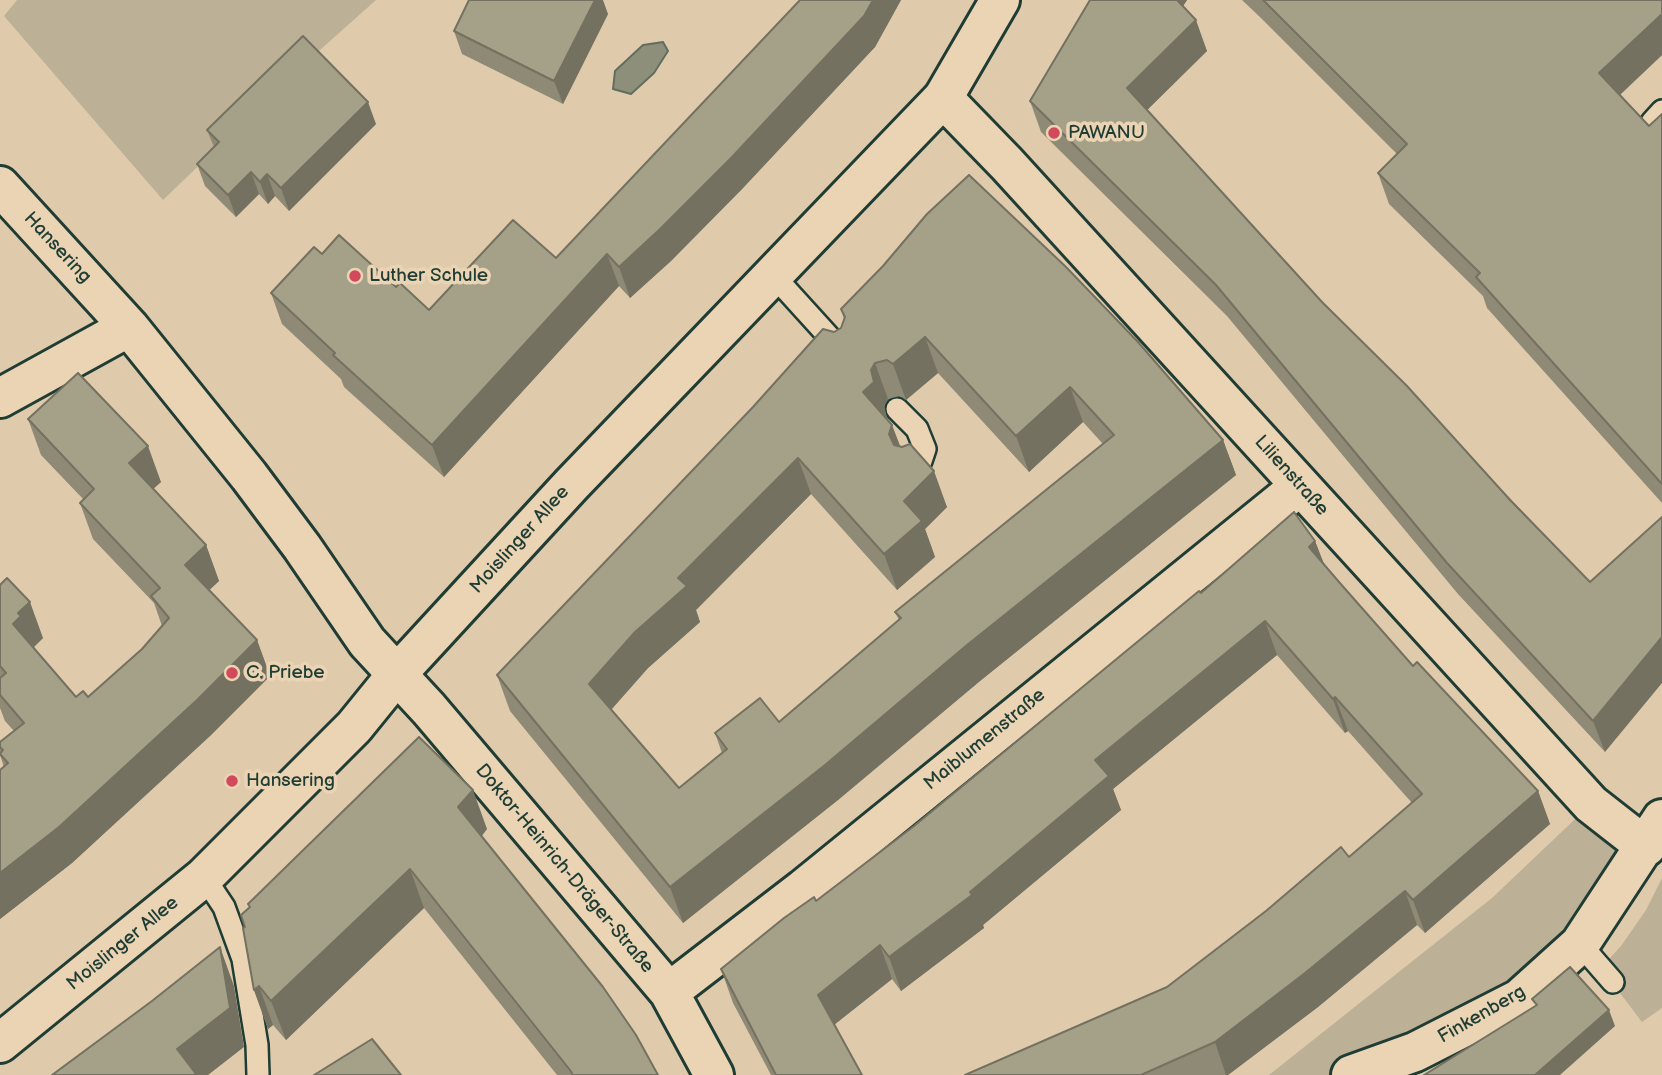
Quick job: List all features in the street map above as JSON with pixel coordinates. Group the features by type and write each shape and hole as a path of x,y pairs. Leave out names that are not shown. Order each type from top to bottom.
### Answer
{"street":[{"name":"Moislinger Allee","path":"0,1043 204,877 354,727 397,674 572,484 943,98 1000,0"},
{"name":"Lilienstraße","path":"943,98 975,129 1591,804 1654,833"},
{"name":"Hansering","path":"0,186 129,327 249,476 367,642 397,674"},
{"path":"0,398 129,327"},
{"name":"Maiblumenstraße","path":"669,992 803,889 1300,486"},
{"name":"Doktor-Heinrich-Dräger-Straße","path":"397,674 669,992 714,1075"},
{"name":"Finkenberg","path":"1351,1075 1415,1052 1519,999 1580,944 1654,833"}],"lane":[{"path":"773,275 845,355"},
{"path":"897,409 917,429 925,449 915,471"},
{"path":"204,877 224,907 243,959 257,1045 258,1075"},
{"path":"1580,944 1613,982"}],"shaded area":[{"path":"17,0 376,0 311,58 163,200 4,16"},
{"path":"663,42 668,51 654,73 631,94 613,89 615,71 643,45"},
{"path":"1591,804 1632,836 1580,944 1351,1075 1269,1075 1492,898"},
{"path":"1662,878 1662,1008 1642,1022 1601,968 1621,946 1646,910"}],"building":[{"path":"469,0 595,0 554,81 454,31"},
{"path":"800,0 873,0 864,16 732,157 619,267 607,254 432,445 333,355 335,353 271,293 314,247 322,254 339,235 396,287 400,283 429,310 513,220 556,258"},
{"path":"1090,0 1177,0 1196,20 1127,88 1322,302 1407,386 1511,501 1590,582 1662,517 1662,637 1593,721 1447,563 1216,285 1030,101"},
{"path":"1263,0 1662,0 1662,14 1599,73 1649,126 1662,114 1662,484 1476,277 1480,273 1378,173 1407,144"},
{"path":"303,36 368,102 281,188 267,174 260,182 251,172 228,195 197,164 219,142 207,130"},
{"path":"969,175 1066,267 1138,342 1223,440 967,645 825,765 670,887 497,675 753,407 823,329 834,332 841,328 845,317 841,309 883,266 927,214","holes":["925,337 1016,436 1070,387 1114,435 895,612 901,618 779,722 760,698 715,733 727,749 679,788 589,684 635,632 687,586 678,578 798,458 884,554 922,521 904,501 934,471 910,444 902,447 894,445 889,434 892,425 863,392 874,382 871,370 875,363 887,360 893,364"]},
{"path":"78,373 148,446 129,463 206,545 185,565 257,640 197,700 59,827 0,873 0,770 8,763 0,754 3,750 0,742 24,723 0,695 0,678 6,673 0,666 0,585 7,578 30,602 18,613 21,616 13,624 76,697 83,691 88,697 142,649 169,618 151,596 160,588 80,503 94,489 28,419"},
{"path":"1294,512 1315,541 1309,547 1339,582 1413,666 1417,662 1538,791 1413,900 1405,891 1215,1042 1141,1075 965,1075 1167,987 1266,911 1341,847 1349,857 1422,794 1265,621 1095,760 1109,776 970,892 972,895 889,957 880,945 818,995 862,1075 776,1075 721,969 784,918 814,897 816,901 914,826 1199,591 1201,593"},
{"path":"419,737 473,790 458,807 603,987 636,1035 658,1075 573,1075 410,869 271,1001 259,986 254,990 241,915 250,907 248,904"},
{"path":"220,947 230,1008 177,1049 196,1074 52,1075 152,1001"},
{"path":"1570,967 1609,1010 1535,1075 1424,1075 1537,1005 1532,999"},
{"path":"372,1039 401,1075 314,1075"}],"place":[{"name":"PAWANU","path":"1054,133"},
{"name":"Luther Schule","path":"355,276"},
{"name":"C. Priebe","path":"232,673"},
{"name":"Hansering","path":"232,781"}]}
